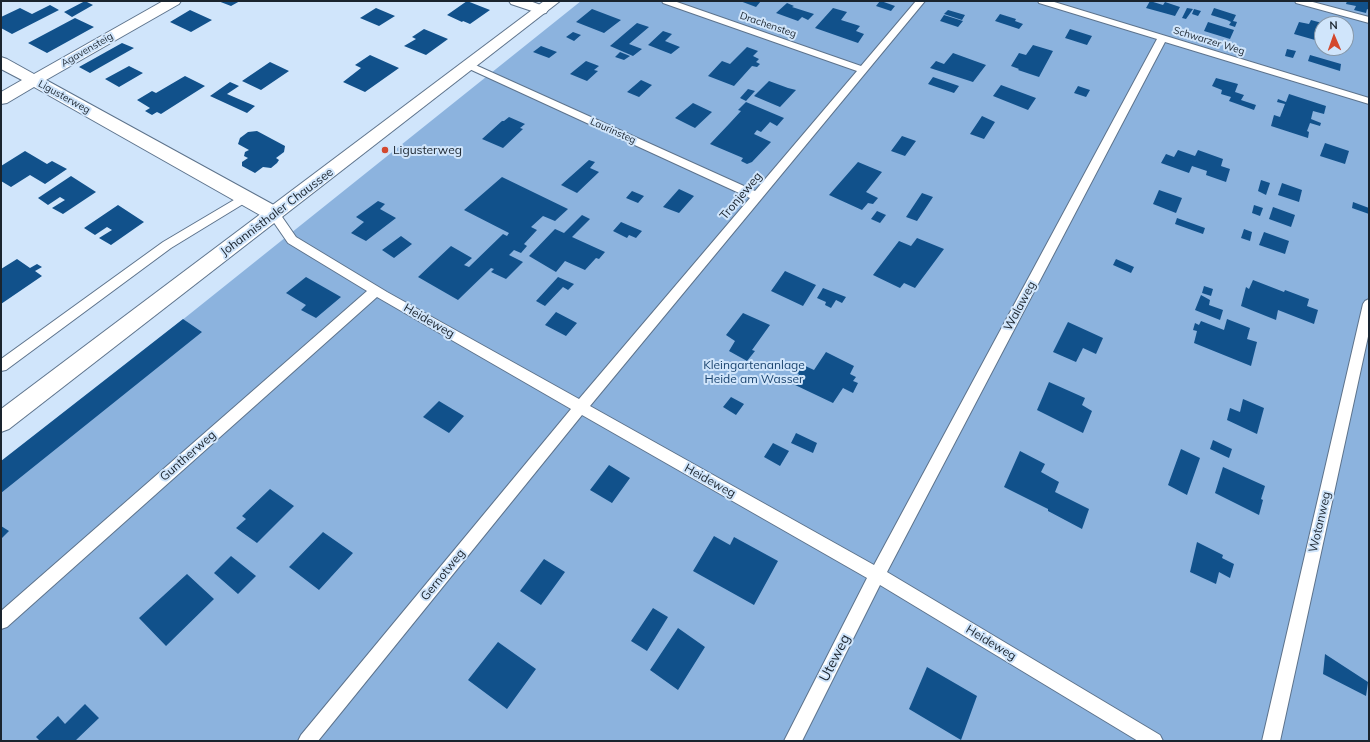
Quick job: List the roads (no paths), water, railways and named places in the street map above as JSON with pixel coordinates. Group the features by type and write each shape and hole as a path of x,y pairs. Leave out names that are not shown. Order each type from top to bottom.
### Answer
{"street":[{"name":"Agavensteig","path":"1,99 174,1"},
{"path":"516,1 541,10"},
{"name":"Johannisthaler Chaussee","path":"1,422 553,1"},
{"name":"Ligusterweg","path":"1,62 274,214"}],"lane":[{"name":"Drachensteg","path":"666,1 863,70"},
{"name":"Tronjeweg","path":"580,408 921,1"},
{"name":"Schwarzer Weg","path":"1042,1 1369,101"},
{"path":"1298,1 1369,20"},
{"name":"Walaweg","path":"877,575 1162,38"},
{"name":"Laurinsteg","path":"468,65 758,197"},
{"path":"1,366 167,245 244,198"},
{"name":"Heideweg","path":"274,214 292,240 376,291 877,575 1154,741"},
{"name":"Guntherweg","path":"1,621 376,291"},
{"name":"Wotanweg","path":"1271,741 1369,304"},
{"name":"Gernotweg","path":"306,741 580,408"},
{"name":"Uteweg","path":"793,741 877,575"}],"place":[{"name":"Ligusterweg","path":"385,150"}],"park label":[{"name":"Kleingartenanlage Heide am Wasser","path":"754,372"}]}
